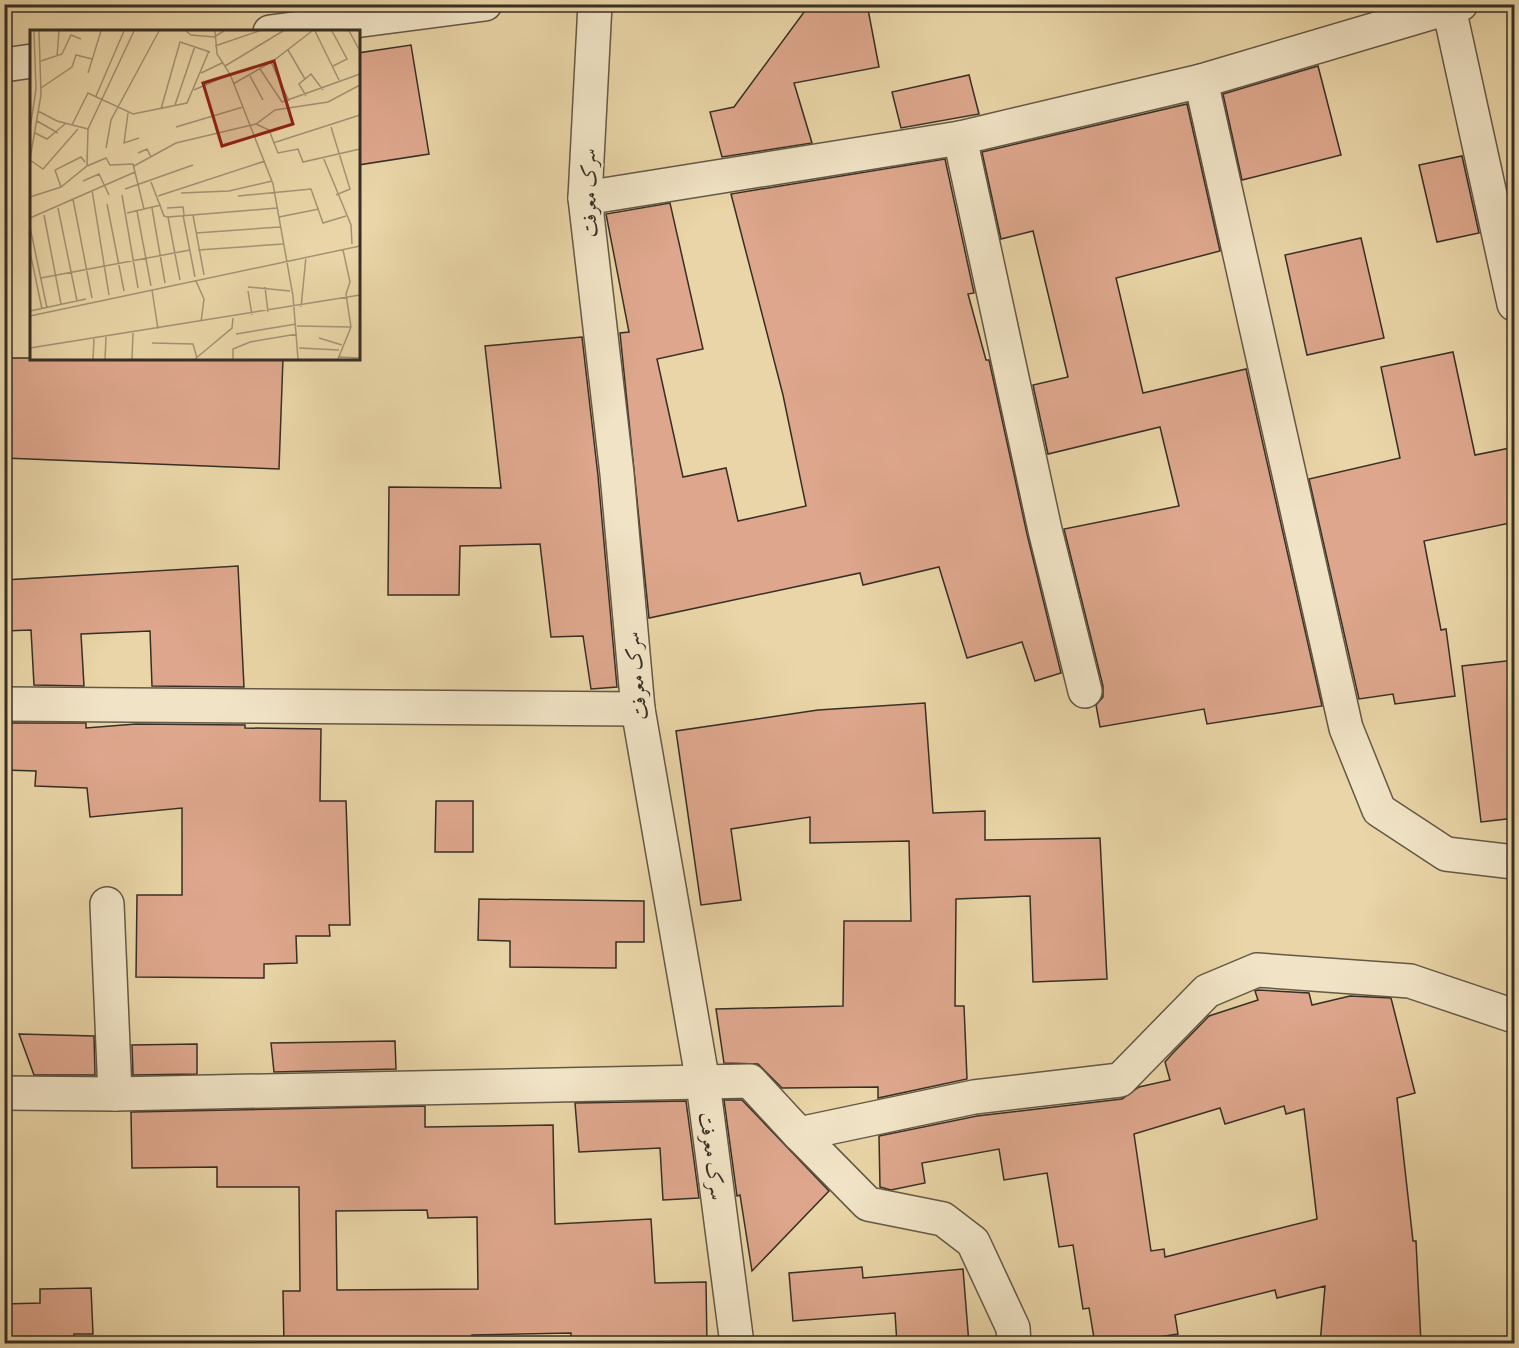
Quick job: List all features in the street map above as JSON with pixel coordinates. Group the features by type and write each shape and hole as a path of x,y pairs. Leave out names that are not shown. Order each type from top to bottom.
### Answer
{"street":[{"path":"285,30 485,4"},
{"name":"سرک معرفت","path":"595,4 585,198 617,474 638,709 702,1083 737,1344"},
{"path":"585,198 960,138 1201,81 1455,6 1515,304"},
{"path":"4,65 30,62"},
{"path":"1201,81 1346,728 1379,810 1446,854 1515,862"},
{"path":"960,138 1046,531 1085,691"},
{"path":"4,704 638,709"},
{"path":"107,904 115,1094"},
{"path":"799,1134 974,1097 1120,1080 1207,991 1257,970 1410,981 1515,1016"},
{"path":"4,1093 115,1094 750,1081 868,1204 943,1219 973,1242 1013,1328 1014,1344"}],"building":[{"path":"810,4 867,4 879,67 794,83 812,143 722,157 710,112 734,107"},
{"path":"411,45 429,154 360,165 360,53"},
{"path":"1318,66 1341,155 1242,180 1223,94"},
{"path":"969,75 979,114 901,128 892,92"},
{"path":"1187,104 1220,251 1116,278 1143,393 1246,369 1322,706 1207,724 1204,709 1100,727 1096,705 1103,697 1103,686 1064,529 1179,506 1160,427 1048,454 1033,385 1068,377 1033,231 1001,239 982,152"},
{"path":"1462,156 1479,233 1437,242 1419,165"},
{"path":"945,159 974,293 968,294 986,360 989,360 1027,534 1061,673 1035,681 1022,642 967,658 939,567 863,585 860,573 649,618 620,333 629,332 606,214 670,203 703,349 657,359 683,477 726,468 738,521 806,506 783,395 731,194"},
{"path":"1361,238 1384,338 1307,355 1285,255"},
{"path":"582,337 598,476 617,687 591,689 583,636 551,637 540,544 460,546 459,595 388,595 389,487 501,488 485,346"},
{"path":"1453,352 1475,455 1515,447 1515,522 1424,541 1441,630 1446,629 1455,696 1395,704 1393,694 1359,699 1309,479 1400,458 1381,367"},
{"path":"4,358 30,358 30,360 283,360 279,469 4,458"},
{"path":"238,566 244,687 152,686 150,631 81,634 84,686 34,685 31,630 4,631 4,580"},
{"path":"1515,660 1515,818 1481,822 1462,666"},
{"path":"925,703 933,813 985,811 985,840 1100,838 1107,979 1033,982 1030,896 956,899 955,1006 964,1006 967,1079 878,1098 878,1087 782,1088 758,1064 724,1063 716,1009 843,1006 844,921 911,921 909,841 810,843 810,817 731,829 741,900 701,905 676,731 818,710"},
{"path":"4,723 86,723 86,728 136,724 245,725 245,728 321,729 320,801 346,801 350,925 329,925 330,936 296,936 297,963 264,964 264,978 136,977 137,895 182,895 182,808 90,817 87,788 35,786 36,771 4,770"},
{"path":"436,801 473,801 473,852 435,852"},
{"path":"479,899 644,901 644,942 616,942 616,968 510,967 510,941 478,940"},
{"path":"1255,991 1309,993 1312,1005 1350,996 1391,998 1415,1093 1397,1098 1413,1241 1416,1241 1421,1344 1320,1344 1325,1286 1277,1298 1275,1290 1175,1315 1178,1334 1114,1344 1095,1344 1089,1308 1083,1309 1073,1245 1059,1247 1047,1173 1004,1180 999,1149 922,1163 925,1183 891,1190 880,1187 879,1136 977,1116 1122,1099 1139,1087 1170,1080 1165,1062 1172,1054 1209,1016 1258,1000","holes":["1284,1106 1286,1114 1304,1109 1317,1219 1165,1257 1164,1249 1151,1251 1134,1134 1220,1108 1225,1124"]},
{"path":"19,1034 94,1036 95,1075 34,1075"},
{"path":"395,1041 396,1069 274,1072 271,1043"},
{"path":"197,1044 197,1074 133,1075 132,1045"},
{"path":"724,1100 742,1100 829,1191 752,1271 740,1195 737,1196"},
{"path":"686,1101 699,1198 663,1200 660,1148 579,1152 575,1103"},
{"path":"425,1106 425,1127 553,1125 555,1224 651,1219 655,1283 706,1282 707,1344 571,1344 571,1333 472,1335 472,1337 460,1337 460,1344 284,1344 283,1291 300,1291 299,1187 217,1187 217,1167 132,1168 131,1112","holes":["427,1210 428,1218 477,1217 478,1289 337,1290 336,1211"]},
{"path":"862,1267 863,1278 963,1269 969,1344 897,1344 895,1313 793,1321 789,1273"},
{"path":"91,1288 93,1334 74,1334 74,1344 4,1344 4,1304 40,1303 40,1289"}]}
